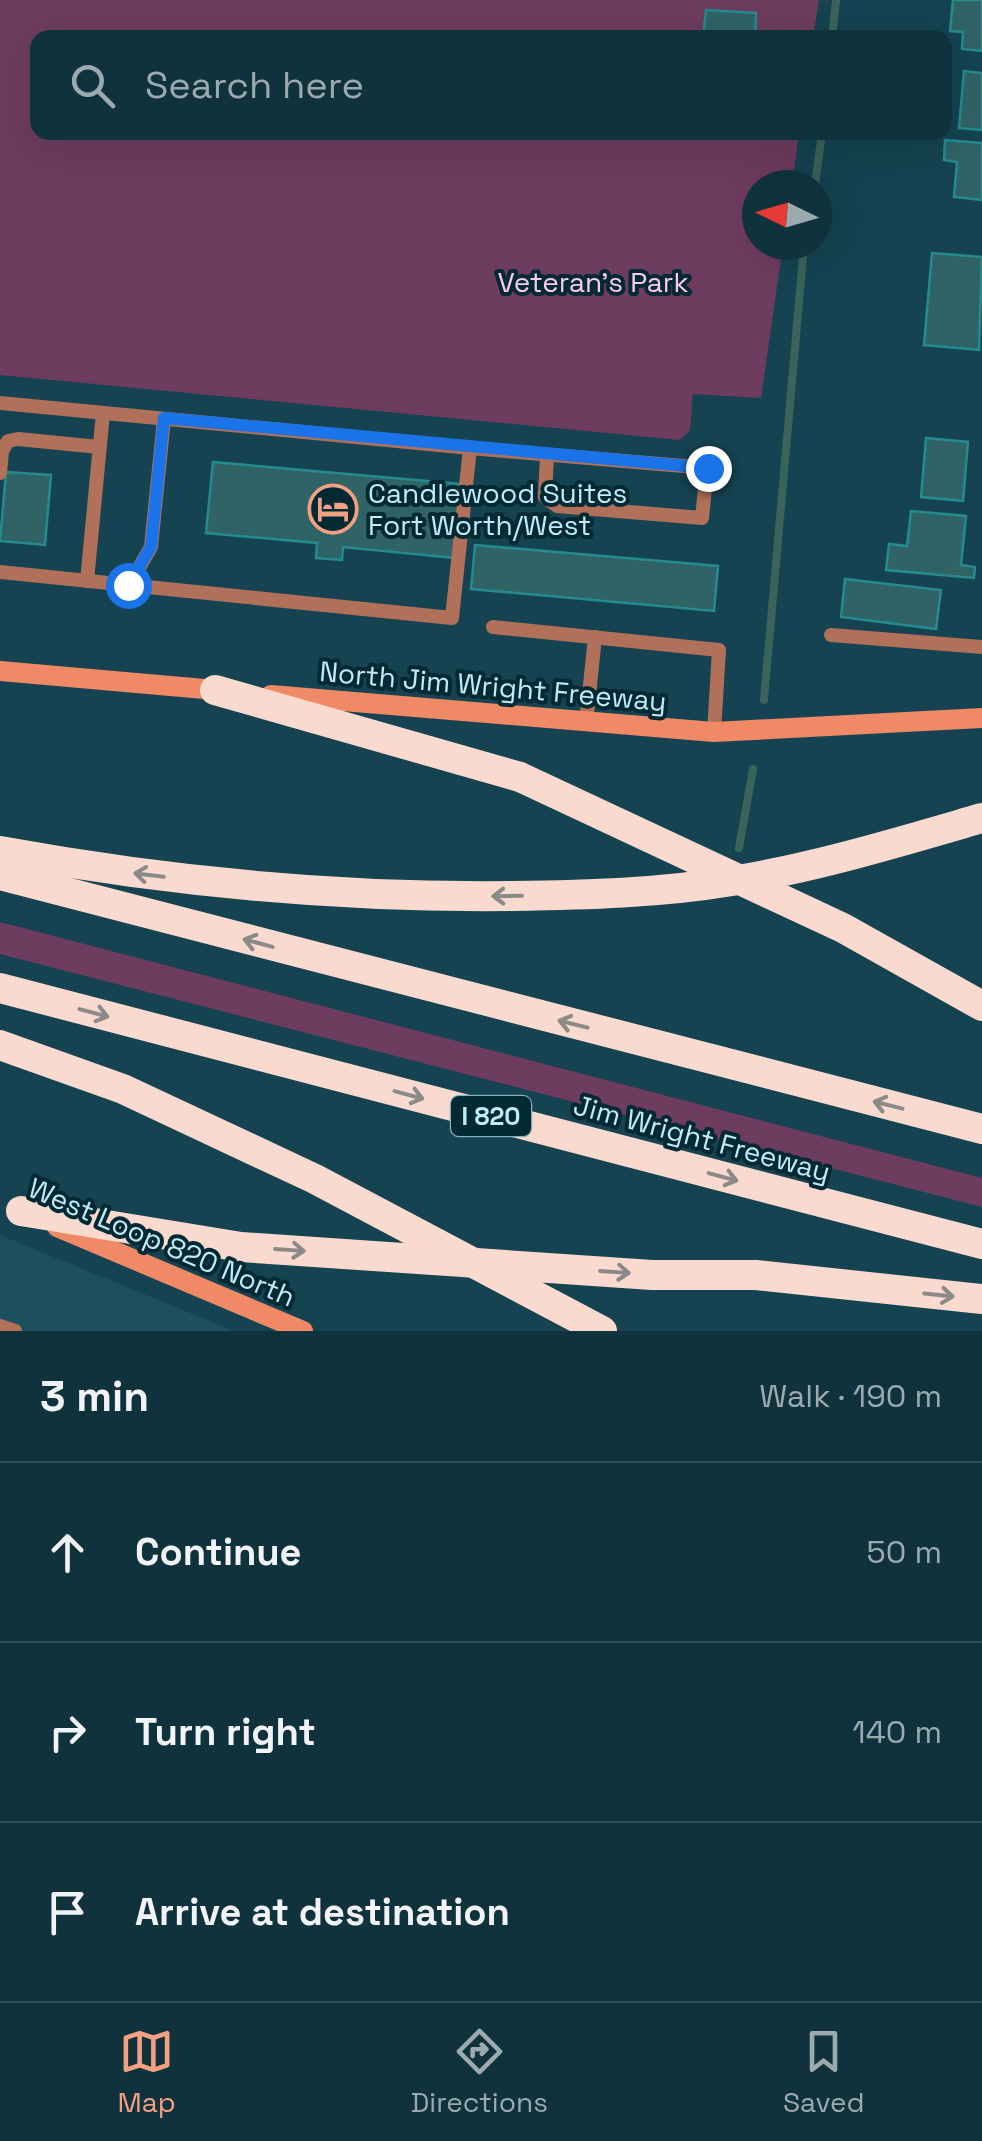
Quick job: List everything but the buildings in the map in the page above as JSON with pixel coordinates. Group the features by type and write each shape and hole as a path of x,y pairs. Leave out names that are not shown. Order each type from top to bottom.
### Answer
{"highway":[{"path":"216,690 520,777 843,928 982,1006"},
{"path":"0,851 101,870 273,889 412,897 605,895 731,882 846,858 982,818"},
{"path":"0,875 982,1129"},
{"name":"Jim Wright Freeway","path":"0,988 982,1244"},
{"path":"0,1046 123,1088 315,1179 602,1331"},
{"path":"10,1207 242,1247 652,1274 756,1276 982,1299"}],"main road":[{"name":"North Jim Wright Freeway","path":"0,671 714,732 982,718"},
{"name":"West Loop 820 North","path":"10,1207 303,1331"}],"lane":[{"path":"0,403 708,468 702,518 557,506 545,497 547,454"},
{"path":"87,581 103,413"},
{"path":"128,585 151,547 164,418"},
{"path":"0,473 2,451 8,441 99,446"},
{"path":"0,572 452,618 470,448"},
{"path":"494,628 720,650 714,732"},
{"path":"832,635 982,647"},
{"path":"586,724 595,638"},
{"path":"0,1326 15,1331"}],"shaded area":[{"path":"0,1235 234,1331 0,1331"}],"green space":[{"name":"Veteran's Park","path":"0,0 819,0 814,30 30,30 30,140 798,140 794,170 742,170 742,260 781,260 761,398 693,394 690,430 680,440 0,375"},
{"path":"0,922 982,1178 982,1207 0,954"}],"waterway":[{"path":"833,30 836,0"},
{"path":"817,170 821,140"},
{"path":"764,700 803,260"},
{"path":"739,848 753,769"}],"place":[{"name":"Candlewood Suites Fort Worth/West","path":"333,509"}],"route":[{"path":"128,585 151,547 164,418 708,468"}]}
